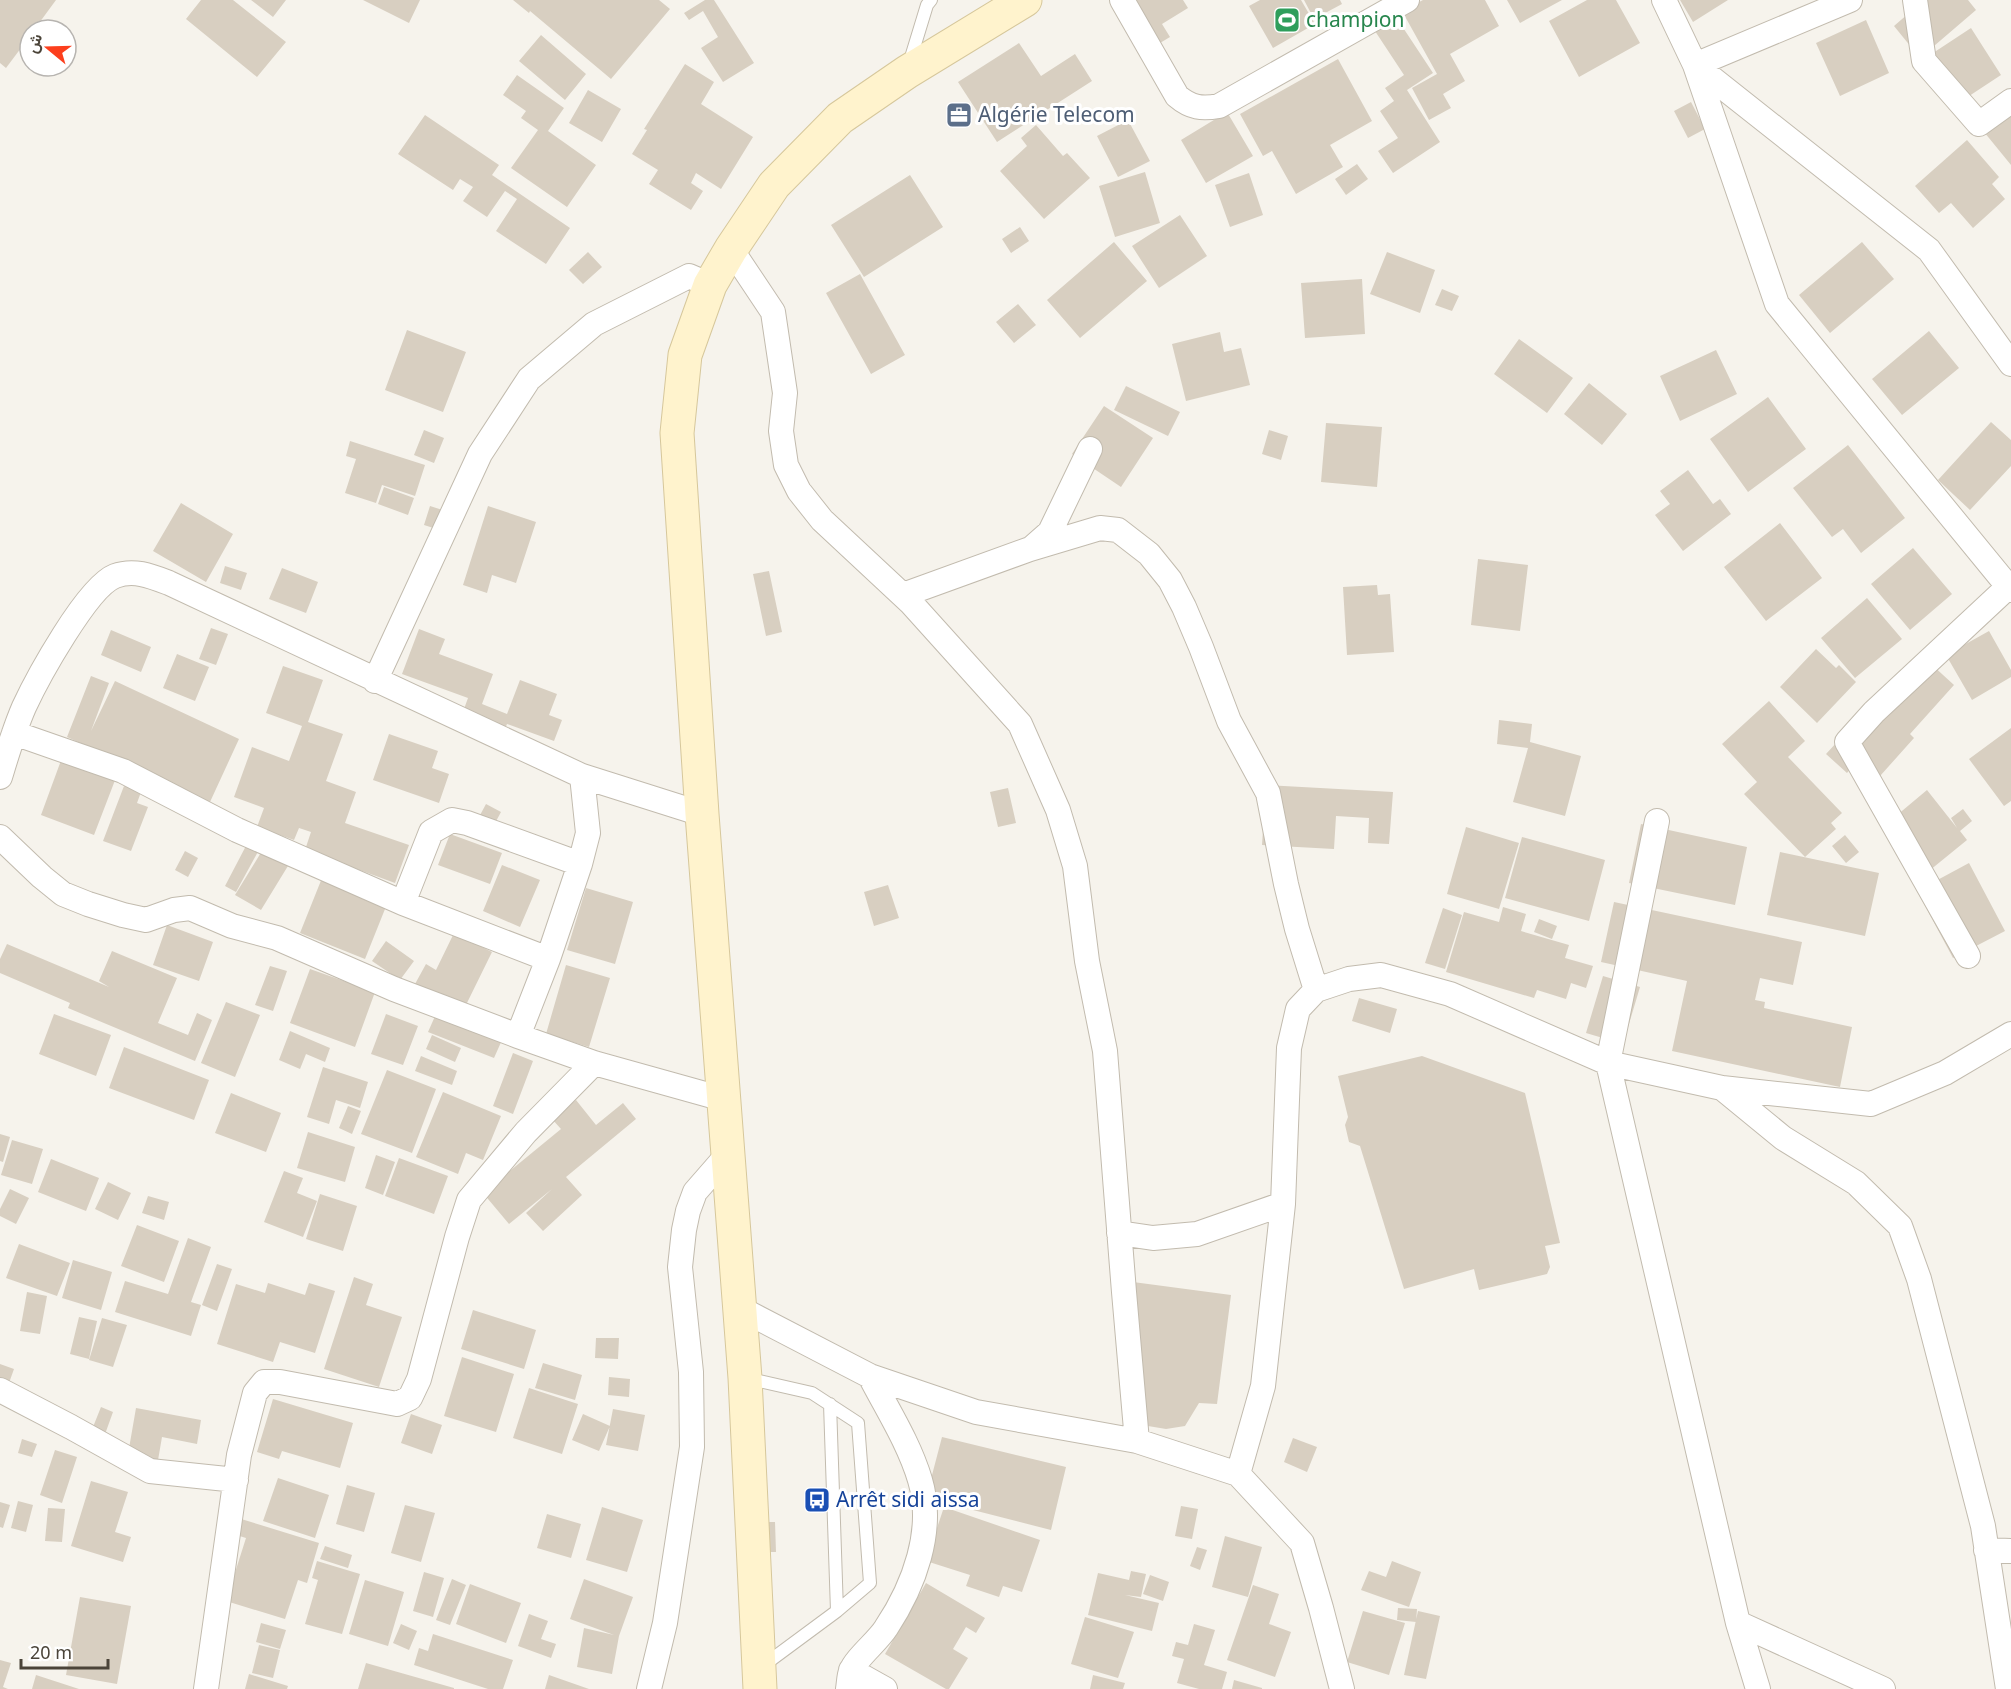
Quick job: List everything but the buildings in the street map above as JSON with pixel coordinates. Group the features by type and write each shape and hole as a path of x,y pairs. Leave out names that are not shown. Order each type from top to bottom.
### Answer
{"main road":[{"path":"760,1678 745,1378 702,814 677,433 685,355 710,285 774,185 840,118 907,72 1025,0"}],"street":[{"path":"1122,0 1177,96 1190,106 1204,109 1219,106 1407,0"},
{"path":"1664,0 1695,65 1777,304 2009,589 1874,712 1847,742 1968,956"},
{"path":"1695,65 1850,0"},
{"path":"1915,0 1924,61 1979,123 2011,101"},
{"path":"1695,65 1929,250 2011,364"},
{"path":"731,249 773,312 785,393 781,431 786,465 799,491 822,520 903,595 1020,724 1058,810 1075,866 1087,961 1105,1052 1137,1441"},
{"path":"375,681 480,454 529,379 594,324 689,276 710,285"},
{"path":"1030,549 1050,532 1090,449"},
{"path":"903,595 1030,549 1100,528 1118,530 1149,554 1170,580 1201,647 1229,720 1268,793 1286,884 1316,990"},
{"path":"0,777 23,709 39,676 86,602 114,577 145,574 169,583 582,776 702,814"},
{"path":"14,733 123,771 237,830 403,903 548,959"},
{"path":"518,1036 548,959 588,833 582,776"},
{"path":"403,903 431,832 452,820 580,864"},
{"path":"1657,821 1608,1063 1738,1623 1758,1689"},
{"path":"0,837 63,894 88,904 146,920 174,910 190,908 232,926 277,938 394,989 518,1036 594,1063 723,1099"},
{"path":"1238,1474 1263,1386 1283,1204 1289,1048 1298,1009 1316,990 1349,979 1381,975 1450,994 1608,1063 1722,1088 1870,1104 1945,1073 2011,1034"},
{"path":"206,1689 239,1455 255,1393 264,1382 280,1382 396,1408 410,1398 419,1379 469,1200 526,1132 594,1063"},
{"path":"1722,1088 1783,1138 1857,1183 1900,1226 1919,1279 1983,1526 2008,1689"},
{"path":"649,1689 665,1623 692,1448 691,1372 680,1267 684,1230 695,1192 729,1153"},
{"path":"1119,1233 1153,1238 1197,1234 1283,1204"},
{"path":"739,1308 870,1376 976,1412 1137,1441 1238,1474 1302,1543 1342,1689"},
{"path":"870,1376 908,1450 920,1481 925,1515 922,1549 911,1581 886,1629 850,1679 885,1689"},
{"path":"0,1390 71,1426 150,1471 236,1480"},
{"path":"1986,1550 2011,1551"},
{"path":"1738,1623 1883,1689"}],"lane":[{"path":"907,72 927,5 931,0"},
{"path":"745,1378 812,1393 858,1423 870,1583 760,1678"},
{"path":"830,1404 837,1611"}],"place":[{"name":"champion","path":"1287,20"},
{"name":"Algérie Telecom","path":"959,115"},
{"name":"Arrêt sidi aissa","path":"817,1500"}]}
